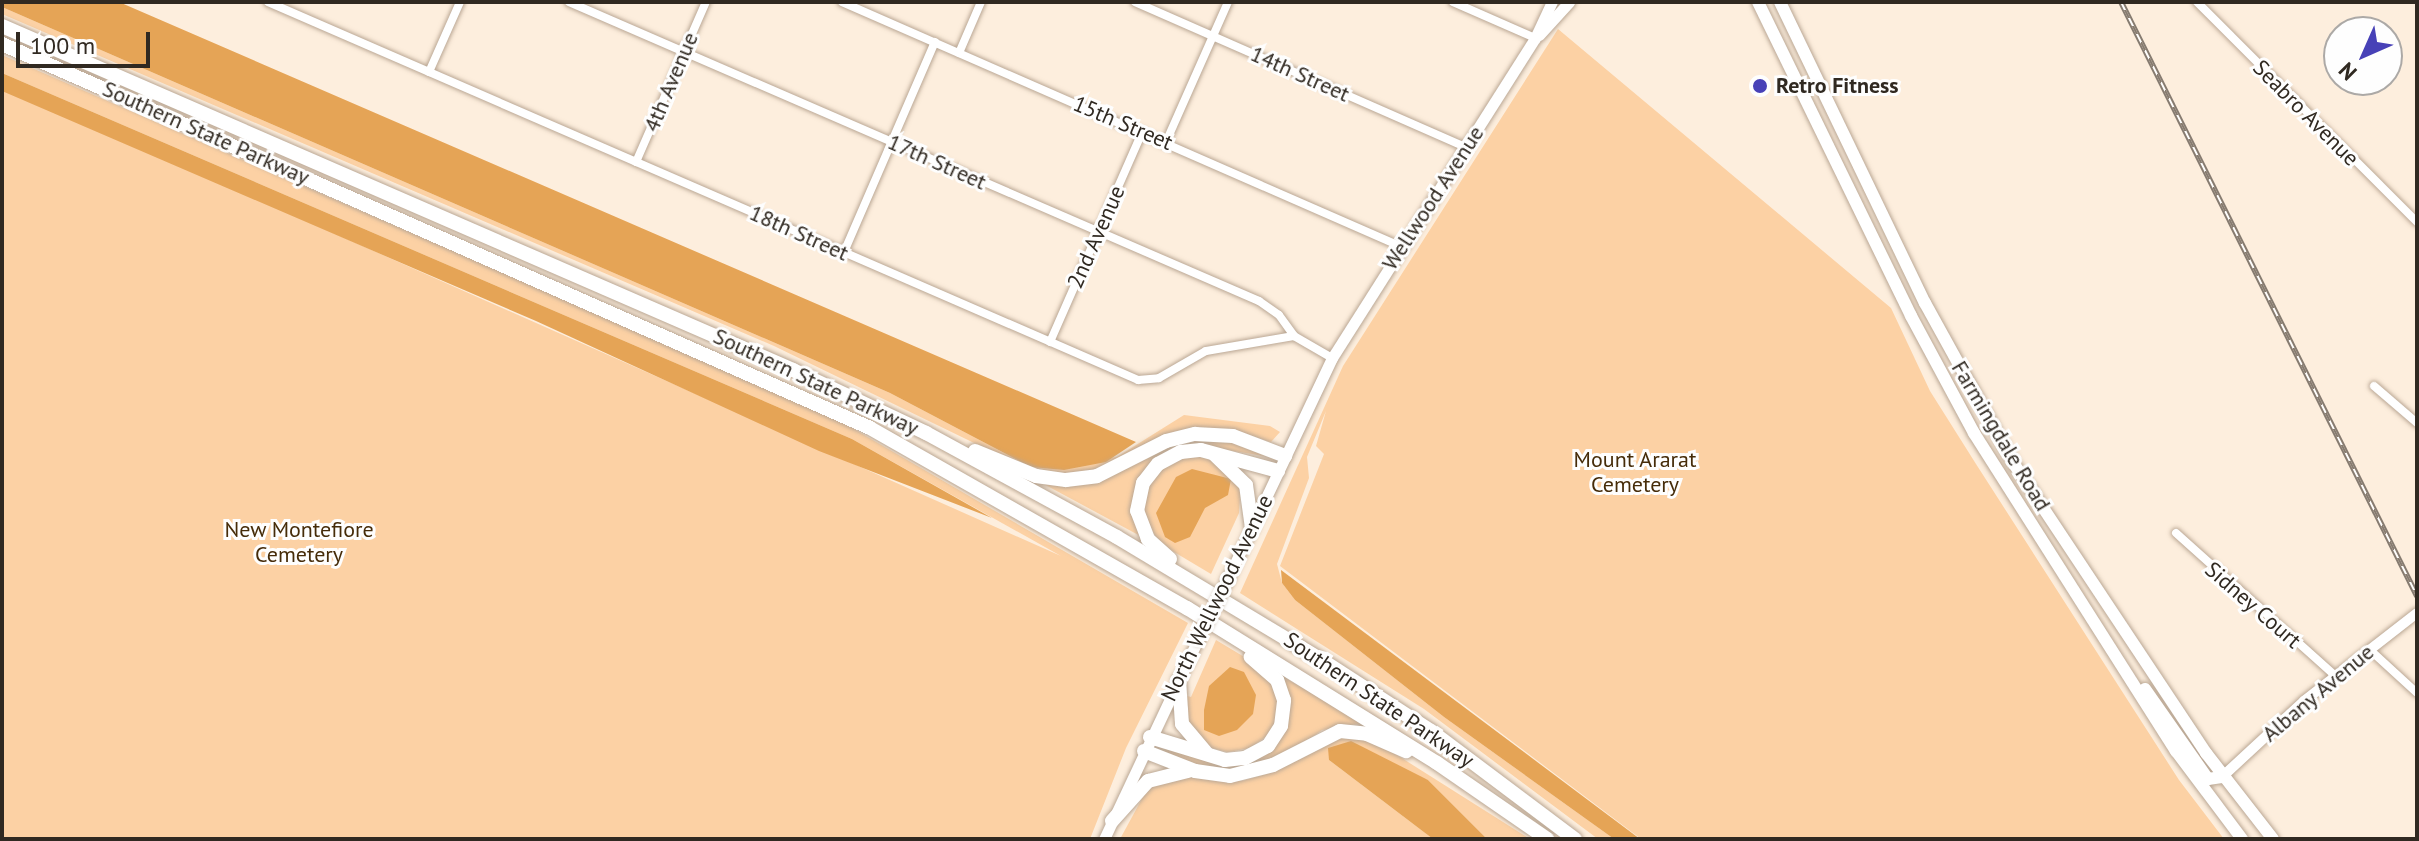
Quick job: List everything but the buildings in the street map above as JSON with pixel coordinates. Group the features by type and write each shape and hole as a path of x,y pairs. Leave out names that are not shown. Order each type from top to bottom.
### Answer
{"highway":[{"name":"Southern State Parkway","path":"2,26 804,374 926,433 1215,594 1431,731 1575,839"},
{"name":"Southern State Parkway","path":"2,44 837,411 1187,608 1437,763 1547,839"},
{"path":"926,433 1026,473 1059,480 1097,476 1166,441 1195,434 1233,436 1285,456"},
{"path":"1215,594 1152,544 1137,511 1143,483 1158,464 1181,452 1208,450 1278,471"},
{"path":"1208,450 1242,477 1252,528"},
{"path":"1147,744 1213,759 1245,758 1268,746 1281,726 1284,700 1266,669 1187,608"},
{"path":"1179,680 1185,729 1213,759"},
{"path":"1147,744 1195,771 1221,776 1256,771 1346,730 1373,736 1437,763"},
{"path":"1112,821 1153,778 1195,771"}],"main road":[{"path":"1535,38 1552,2"},
{"path":"1535,38 1569,2"},
{"name":"Farmingdale Road","path":"1758,2 1942,376 2194,778 2242,839"},
{"name":"Farmingdale Road","path":"1780,2 1925,303 1992,426 2222,777 2273,839"},
{"name":"Wellwood Avenue","path":"1332,358 1535,38"},
{"name":"North Wellwood Avenue","path":"1104,839 1332,358"},
{"path":"2116,657 2135,676 2208,779 2222,777"}],"street":[{"name":"18th Street","path":"268,2 1050,342 1147,381 1206,351 1294,336"},
{"path":"429,72 460,2"},
{"name":"17th Street","path":"569,2 1264,304 1294,336"},
{"name":"4th Avenue","path":"636,162 706,2"},
{"name":"15th Street","path":"842,2 1402,247"},
{"path":"959,53 981,2"},
{"name":"14th Street","path":"1135,2 1466,147"},
{"path":"1166,142 1228,2"},
{"path":"1453,2 1535,38"},
{"name":"Seabro Avenue","path":"2197,2 2417,222"},
{"path":"844,252 935,42"},
{"name":"2nd Avenue","path":"1050,342 1142,132"},
{"path":"1294,336 1332,358"},
{"path":"2374,386 2417,423"},
{"name":"Sidney Court","path":"2176,533 2334,675"},
{"name":"Albany Avenue","path":"2222,777 2334,675 2417,613"},
{"path":"2369,649 2417,693"}],"green space":[{"path":"2,7 890,393 1031,467 1117,457 1184,415 1270,426 1280,432 1271,442 1243,433 1176,431 1096,470 1078,474 1032,471 774,346 2,14"},
{"name":"Mount Ararat Cemetery","path":"1558,29 1891,308 1930,391 2179,780 2224,839 1641,839 1280,566 1324,454 1316,446 1326,411 1307,457 1309,478 1277,564 1282,583 1295,600 1444,717 1614,839 1598,839 1424,709 1240,593 1343,366"},
{"name":"New Montefiore Cemetery","path":"2,55 828,414 1188,623 1126,748 1090,839 2,839 2,86 1061,556 852,439 2,73"},
{"path":"1227,438 1264,456 1185,443 1150,463 1142,474 1144,538 1040,482 1064,483 1181,439"},
{"path":"1189,455 1211,458 1241,480 1239,513 1211,574 1159,543 1141,508 1154,474"},
{"path":"1216,640 1246,658 1277,689 1280,713 1268,735 1250,748 1228,752 1207,747 1191,733 1185,716 1187,696 1191,697"},
{"path":"1282,676 1362,723 1322,730 1293,751 1241,770 1201,766 1164,752 1167,748 1230,765 1276,742"},
{"path":"1329,738 1370,738 1530,839 1487,839 1428,780 1329,760 1433,839 1120,839 1150,784 1171,776 1242,781 1274,772"}],"shaded area":[{"path":"2,2 119,2 1136,442 1106,462 1064,470 1031,467 890,393 2,7"},
{"path":"2,73 852,439 992,518 819,451 536,321 2,91"},
{"path":"1192,469 1231,479 1228,495 1205,508 1190,537 1175,543 1165,537 1156,513 1176,477"},
{"path":"1281,570 1640,839 1614,839 1444,717 1295,600 1282,583"},
{"path":"1230,667 1244,672 1256,695 1253,714 1237,730 1219,736 1204,730 1204,710 1209,686"},
{"path":"1351,741 1428,780 1487,839 1433,839 1329,760 1328,748"}],"railway":[{"path":"2121,2 2417,596"}],"place":[{"name":"Retro Fitness","path":"1760,86"}]}
